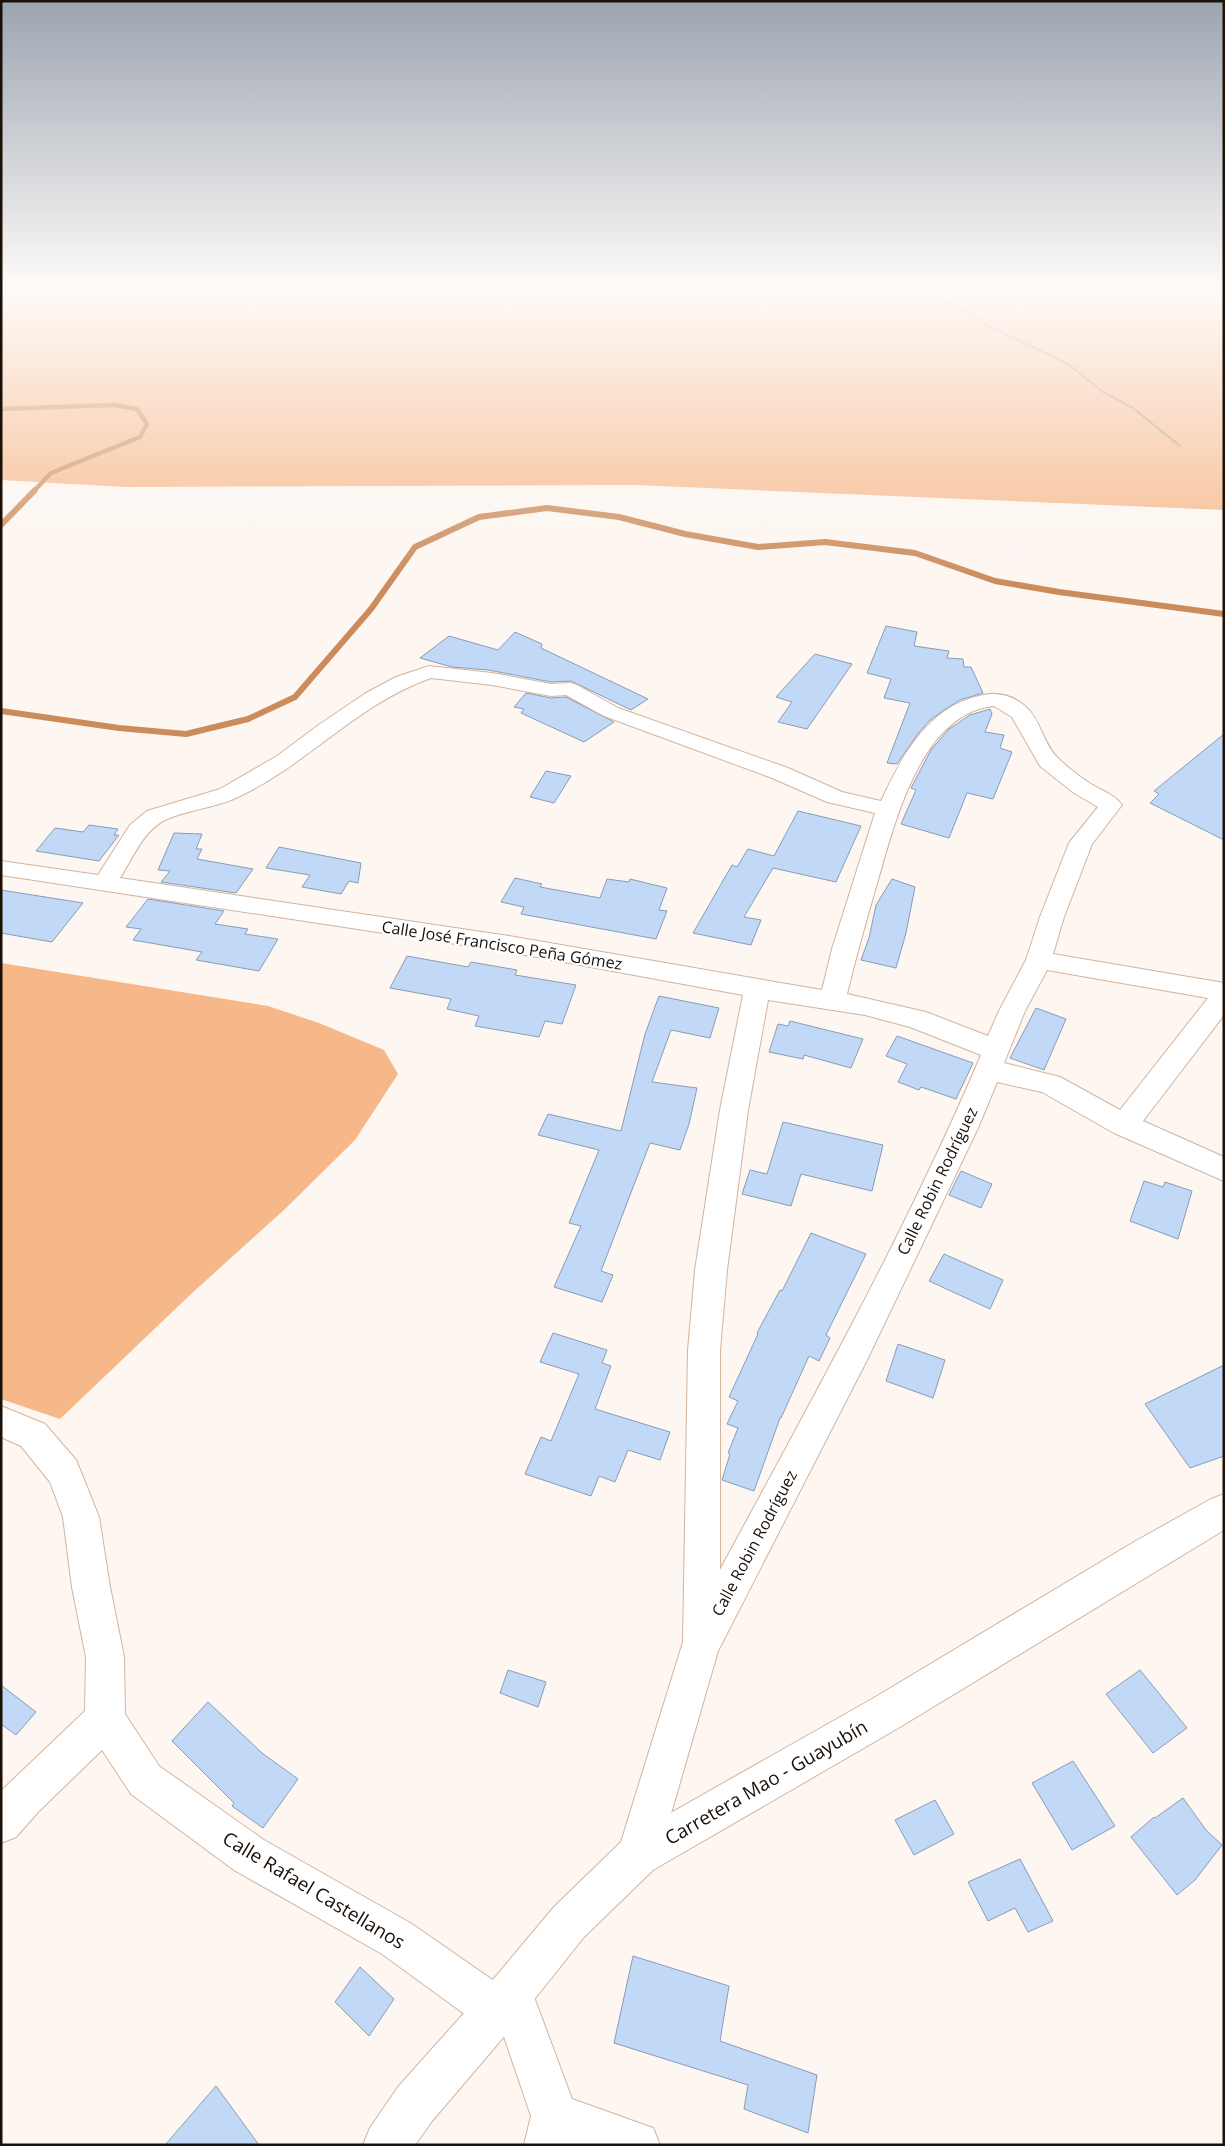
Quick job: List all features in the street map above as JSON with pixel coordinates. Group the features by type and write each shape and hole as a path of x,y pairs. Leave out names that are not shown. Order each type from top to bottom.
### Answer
{"street":[{"path":"105,883 138,830 155,816 228,794 285,761 327,728 373,697 403,681 429,672 492,679 551,690 570,689 611,712 780,773 835,797 888,809 845,949 832,1001"},
{"name":"Calle Robin Rodríguez","path":"638,1855 701,1645 855,1350 964,1128 1012,1011 1039,960 1052,918 1081,843 1111,804 1082,788 1048,761 1020,713 998,699 975,703 949,716 921,745 888,809"},
{"name":"Calle José Francisco Peña Gómez","path":"1,868 509,944 757,989 865,1006 917,1019 993,1060 1050,1084 1124,1124 1224,1170"},
{"path":"1039,960 1224,994 1124,1124"},
{"path":"701,1645 704,1350 711,1270 734,1110 757,989"},
{"path":"1,1421 33,1435 64,1472 81,1517 91,1587 105,1657 105,1720 24,1796 1,1822"},
{"name":"Carretera Mao - Guayubín","path":"387,2145 415,2104 504,2002 569,1922 638,1855 886,1713 1147,1555 1224,1511"},
{"name":"Calle Rafael Castellanos","path":"105,1720 145,1780 249,1856 397,1939 504,2002"},
{"path":"504,2002 552,2131 636,2145"}],"path":[{"path":"1094,385 1102,392 1133,408 1180,446"}],"shaded area":[{"path":"1,385 1224,385 1224,510 635,485 124,487 1,480"},
{"path":"1,963 268,1006 319,1023 384,1050 398,1074 355,1140 286,1208 191,1294 60,1419 1,1399"}],"building":[{"path":"886,626 917,632 914,646 949,651 947,658 963,659 964,667 971,667 983,693 960,700 929,721 897,764 887,763 910,703 884,698 891,679 867,673"},
{"path":"515,632 542,644 541,648 648,699 631,710 571,681 551,682 488,670 452,667 420,658 449,636 498,650"},
{"path":"815,654 852,664 807,729 778,722 792,702 776,697"},
{"path":"526,693 551,698 566,697 614,722 584,742 521,713 524,709 514,707"},
{"path":"990,709 992,714 985,732 1004,735 1000,748 1012,752 993,799 967,793 949,838 901,824 916,790 911,788 931,750 949,729 970,715"},
{"path":"1224,734 1224,840 1150,803 1159,794 1154,791"},
{"path":"546,771 571,776 554,803 530,797"},
{"path":"798,811 861,826 836,882 773,868 744,917 761,920 751,945 693,933 732,865 737,867 748,849 774,856"},
{"path":"89,825 118,829 114,835 119,835 99,861 36,851 55,828 83,832"},
{"path":"174,833 202,834 196,849 202,849 197,859 253,869 236,893 161,882 170,871 158,870"},
{"path":"279,847 361,863 358,883 349,881 341,894 302,887 310,875 266,868"},
{"path":"515,878 542,884 540,887 600,898 607,879 629,882 630,879 667,888 659,910 667,911 656,939 521,914 524,907 501,902"},
{"path":"892,879 915,887 906,933 896,968 861,960 869,938 876,905"},
{"path":"1,890 83,903 52,942 1,933"},
{"path":"148,899 224,911 215,924 248,929 245,934 278,939 259,971 196,960 202,952 133,940 141,929 126,927"},
{"path":"407,956 468,967 471,962 517,970 515,975 576,985 562,1024 545,1021 539,1037 475,1026 479,1016 447,1009 451,999 390,988"},
{"path":"659,996 719,1008 710,1038 671,1030 652,1082 697,1088 689,1124 680,1150 650,1143 601,1271 613,1275 602,1302 554,1287 581,1226 569,1223 599,1150 538,1135 548,1114 621,1131 645,1034"},
{"path":"1036,1008 1066,1019 1044,1070 1010,1058"},
{"path":"790,1021 863,1039 851,1068 804,1055 803,1059 769,1052 778,1024 788,1026"},
{"path":"897,1036 973,1063 956,1099 921,1087 919,1090 898,1082 907,1064 886,1056"},
{"path":"783,1122 883,1145 872,1191 801,1174 791,1206 742,1194 750,1170 767,1174"},
{"path":"961,1171 992,1184 981,1208 949,1195"},
{"path":"1144,1181 1163,1187 1165,1182 1192,1191 1178,1239 1130,1221"},
{"path":"811,1233 866,1254 826,1335 830,1338 819,1361 809,1356 780,1418 754,1491 722,1480 730,1454 728,1453 738,1428 727,1424 738,1401 729,1397 757,1333 780,1290 782,1291"},
{"path":"944,1254 1003,1280 990,1309 929,1281"},
{"path":"553,1333 607,1350 602,1363 611,1366 595,1409 670,1432 660,1460 628,1450 615,1482 599,1476 591,1496 525,1474 541,1437 551,1441 579,1374 540,1362"},
{"path":"898,1344 945,1360 933,1398 886,1381"},
{"path":"1224,1365 1224,1456 1190,1468 1145,1404"},
{"path":"508,1670 546,1682 538,1707 500,1693"},
{"path":"1140,1670 1187,1728 1153,1753 1106,1694"},
{"path":"1,1685 36,1712 16,1735 1,1724"},
{"path":"208,1702 262,1753 298,1779 263,1828 232,1806 234,1803 172,1741"},
{"path":"1073,1761 1115,1826 1072,1850 1032,1783"},
{"path":"1183,1798 1206,1830 1222,1845 1195,1880 1177,1895 1131,1837 1154,1817"},
{"path":"935,1800 954,1834 914,1855 895,1820"},
{"path":"1020,1859 1053,1921 1028,1932 1015,1908 988,1921 968,1882"},
{"path":"633,1956 729,1986 720,2041 817,2075 808,2133 744,2109 748,2085 614,2043"},
{"path":"360,1967 394,1999 369,2036 335,2002"},
{"path":"216,2086 259,2145 165,2145"}],"waterway":[{"path":"1,409 114,405 137,409 147,424 140,437 51,473 34,491"},
{"path":"1,525 35,490"},
{"path":"1,711 119,728 186,734 248,719 295,697 371,609 415,547 479,517 547,508 619,517 685,534 758,547 825,542 915,553 995,581 1059,592 1224,614"}]}
